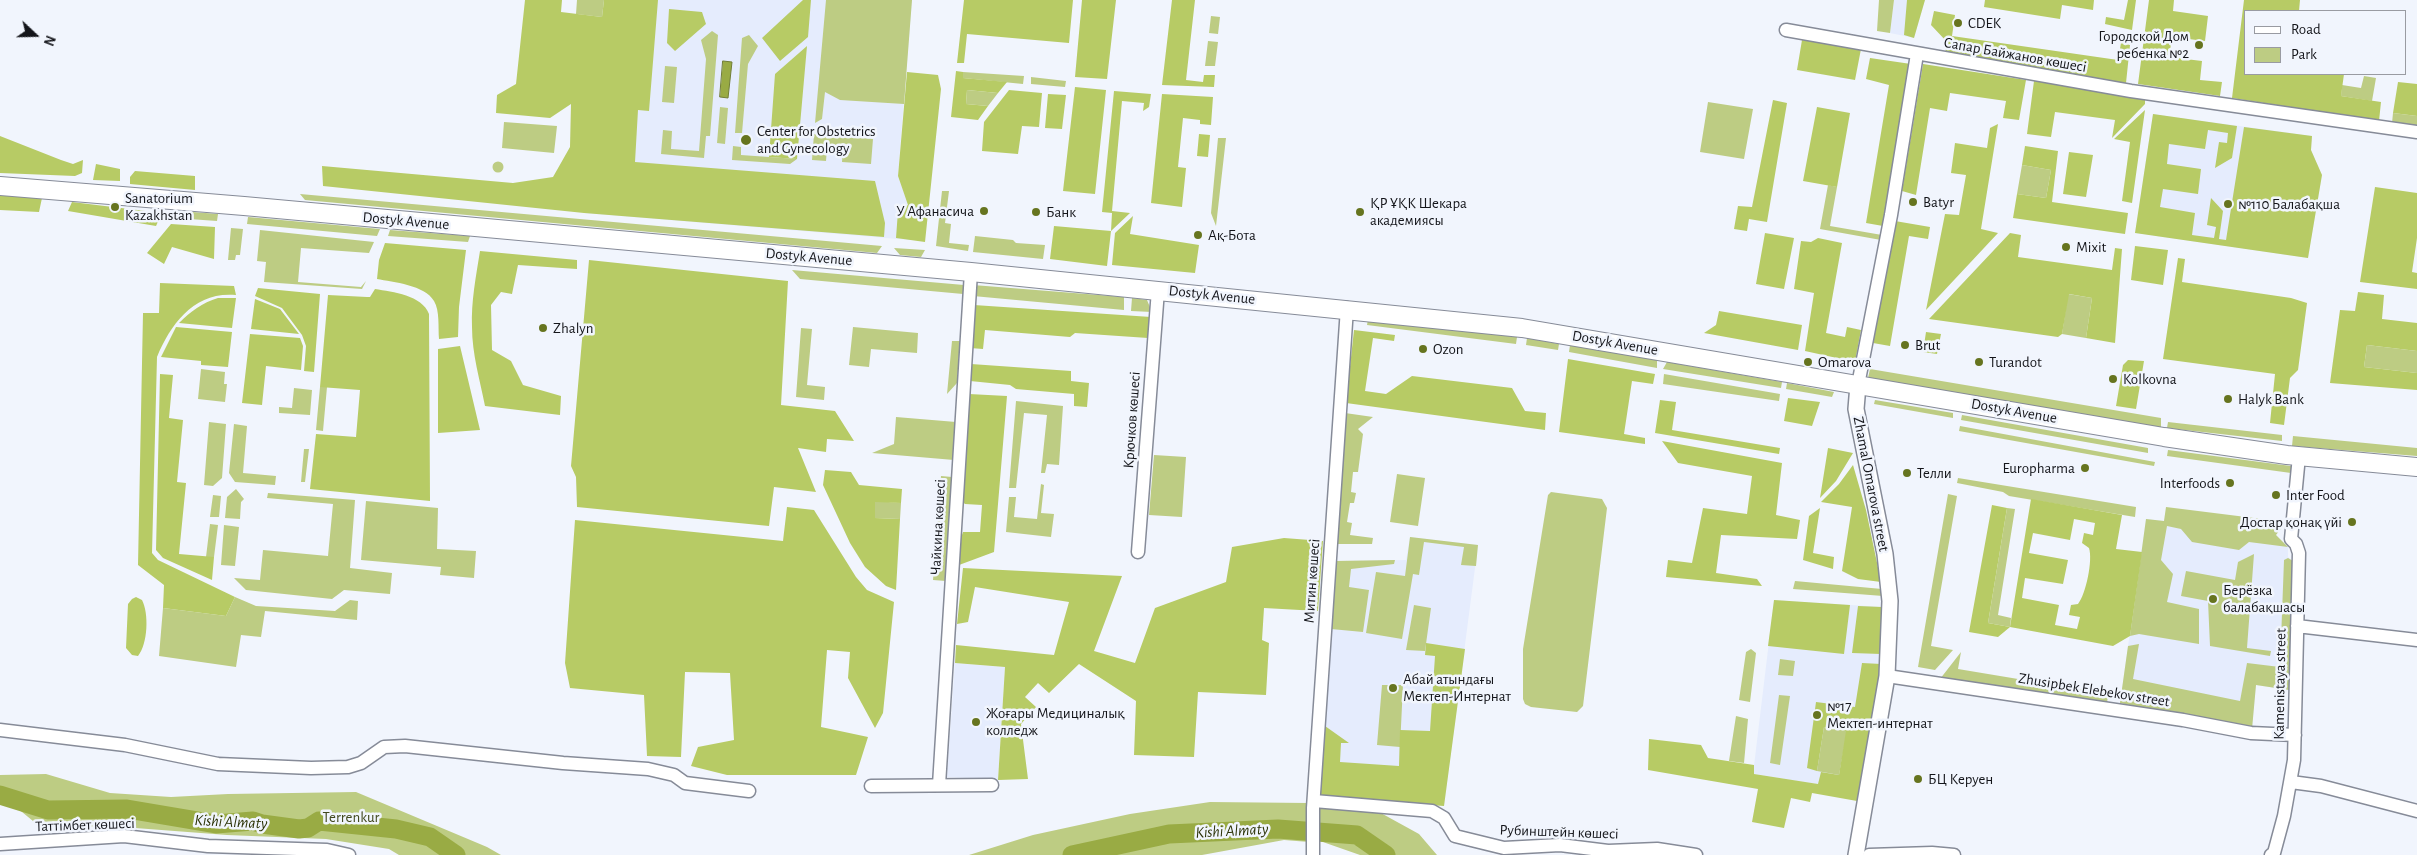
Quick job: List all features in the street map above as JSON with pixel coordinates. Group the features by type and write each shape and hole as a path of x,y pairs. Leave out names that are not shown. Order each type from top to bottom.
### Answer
{"main road":[{"name":"Dostyk Avenue","path":"0,186 244,206 1347,308 1567,334 2164,437 2299,456 2417,467"}],"street":[{"name":"Сапар Байжанов көшесі","path":"1786,30 2131,91 2417,132"},
{"name":"Zhamal Omarova street","path":"1856,855 1887,676 1890,587 1856,410 1858,385 1890,215 1917,54"},
{"name":"Чайкина көшесі","path":"939,785 971,272"},
{"name":"Крючков көшесі","path":"1138,552 1158,290"},
{"name":"Митин көшесі","path":"1313,855 1314,800 1347,308"},
{"name":"Kamenistaya street","path":"2273,854 2291,782 2295,735 2299,550 2291,539 2299,456"},
{"path":"2298,626 2417,640"},
{"name":"Zhusipbek Elebekov street","path":"1887,676 2183,720 2251,733 2295,735"},
{"path":"0,730 125,745 218,764 311,768 348,768 384,747 405,746 563,763 648,769 674,775 685,784 749,791"},
{"path":"2291,782 2322,786 2417,811"},
{"path":"871,786 992,785"},
{"name":"Рубинштейн көшесі","path":"1314,800 1432,811 1444,818 1456,836 1504,848 1560,845 1608,851 1657,849 1696,855"},
{"name":"Таттімбет көшесі","path":"0,844 124,836 208,846 328,850 349,855"},
{"path":"1869,855 1923,853 1954,855"}],"shaded area":[{"path":"525,0 562,0 561,12 602,17 604,0 658,0 649,111 638,110 635,162 875,181 885,223 884,237 584,213 323,186 322,166 513,183 553,177 570,147 571,104 550,118 496,113 497,95 516,84"},
{"name":"Center for Obstetrics and Gynecology","path":"604,0 912,0 898,176 912,215 910,240 584,213"},
{"path":"803,0 811,0 808,37 780,61 762,38"},
{"path":"964,0 1073,0 1069,43 967,34 964,63 957,63"},
{"path":"1082,0 1116,0 1107,79 1075,77"},
{"path":"1172,0 1195,0 1186,80 1203,82 1204,75 1215,75 1214,87 1162,85"},
{"path":"1894,0 1925,0 1914,38 1890,33"},
{"path":"1907,0 1925,0 1914,38 1904,35"},
{"path":"1985,0 2094,0 2093,10 2062,5 2060,19 1984,7"},
{"path":"2128,0 2136,0 2132,30 2105,24 2106,17 2124,20"},
{"path":"2149,0 2174,0 2173,11 2208,16 2205,41 2172,37 2169,57 2202,61 2200,80 2222,82 2220,96 2138,84"},
{"path":"2244,0 2300,0 2299,10 2244,10 2244,75 2344,75 2341,96 2381,102 2379,121 2232,98"},
{"path":"669,9 702,12 706,24 675,51 667,43"},
{"path":"1934,11 1955,15 1952,36 2118,60 2121,43 2130,45 2126,83 1945,54 1947,42 1931,25"},
{"path":"1802,40 1861,49 1855,80 1797,70"},
{"path":"807,46 797,159 769,157 775,74"},
{"path":"1870,58 1911,64 1883,226 1866,223 1889,85 1866,79"},
{"path":"723,61 732,62 728,98 720,97"},
{"path":"1923,64 2026,80 2019,120 2003,118 2006,101 1950,93 1947,111 1930,108 1916,195 1902,191"},
{"path":"956,71 963,72 963,78 1007,82 998,93 967,90 966,104 988,106 978,120 951,117"},
{"path":"907,72 938,75 941,89 925,242 896,238 898,211 908,205 898,176"},
{"path":"2034,81 2145,99 2145,104 2112,138 2115,120 2055,112 2051,137 2027,134"},
{"path":"2398,82 2417,84 2417,116 2393,113"},
{"path":"1075,87 1106,90 1095,194 1063,191"},
{"path":"1009,90 1042,93 1039,127 1022,126 1018,154 982,151 984,122"},
{"path":"1114,91 1151,94 1149,107 1143,111 1144,103 1122,101 1112,211 1130,213 1111,231 1112,213 1102,212"},
{"path":"1048,94 1066,95 1062,129 1045,128"},
{"path":"1162,94 1213,97 1211,125 1200,124 1200,120 1183,118 1178,167 1186,168 1182,207 1151,203"},
{"path":"1773,100 1787,103 1767,222 1749,219 1747,231 1734,229 1738,206 1752,207"},
{"path":"1817,107 1850,113 1837,187 1803,181"},
{"path":"2145,110 2132,203 2122,201 2130,142 2114,139"},
{"name":"№110 Балабақша","path":"2153,114 2312,136 2311,150 2322,175 2308,258 2135,233"},
{"name":"№110 Балабақша","path":"2153,114 2237,126 2232,158 2215,168 2219,142 2227,143 2228,133 2208,130 2205,149 2169,144 2167,164 2201,169 2198,194 2163,189 2160,207 2195,213 2192,235 2214,238 2216,227 2207,225 2211,198 2223,211 2219,239 2226,240 2244,127 2312,136 2311,150 2322,175 2308,258 2135,233"},
{"path":"1998,124 1981,229 1998,233 1926,310 1945,214 1959,215 1966,175 1951,173 1955,143 1987,148 1990,128"},
{"path":"1199,134 1210,135 1208,157 1197,156"},
{"path":"0,136 73,164 83,160 82,173 75,176 0,173"},
{"path":"2025,146 2058,151 2052,202 2128,213 2125,234 2013,218 2017,194 2046,198 2051,170 2022,165"},
{"path":"2069,152 2093,155 2086,197 2063,194"},
{"path":"96,164 120,169 120,181 93,180"},
{"path":"135,171 195,176 195,190 130,184 130,177"},
{"path":"2375,187 2417,193 2417,238 2412,272 2417,273 2417,289 2360,282"},
{"path":"0,196 42,198 39,212 0,210"},
{"path":"72,202 162,213 156,226 68,211"},
{"path":"1133,216 1130,234 1199,245 1195,273 1112,265 1115,233"},
{"path":"1895,221 1930,227 1928,239 1909,236 1890,346 1873,343"},
{"path":"171,224 215,227 214,259 172,247 164,264 147,253"},
{"path":"1054,226 1111,231 1107,266 1050,259"},
{"path":"1765,233 1794,238 1784,289 1756,284"},
{"path":"2010,233 2021,235 2018,257 2112,270 2115,248 2122,249 2115,343 2086,338 2092,298 2069,294 2062,334 2058,337 1929,319"},
{"path":"1818,238 1842,243 1826,333 1845,337 1847,327 1861,330 1855,362 1805,351 1814,293 1794,289 1801,241 1811,242"},
{"path":"385,243 466,250 459,307 458,337 439,339 436,305 424,291 408,285 377,279 379,260"},
{"path":"2135,246 2168,250 2163,285 2131,280"},
{"path":"480,251 577,260 577,269 518,265 512,294 501,292 491,305 492,350 511,361 523,385 561,396 560,415 485,406 472,337 473,299"},
{"path":"2178,258 2185,259 2182,282 2291,298 2307,303 2298,370 2290,378 2284,425 2270,423 2275,374 2163,359"},
{"path":"589,260 788,281 781,405 835,411 854,441 827,439 826,452 798,448 816,492 774,487 769,526 577,507 576,477 571,466"},
{"path":"160,283 234,286 236,295 221,295 208,298 186,312 169,332 157,357 152,553 158,560 235,597 226,616 163,608 164,585 138,565 143,313 159,313"},
{"path":"258,288 320,294 314,372 304,371 306,346 302,335 282,308 255,296"},
{"path":"375,289 398,293 414,299 420,302 429,314 430,501 310,489 316,434 356,437 360,390 320,387 328,295 370,297"},
{"path":"2358,292 2384,295 2382,319 2417,323 2417,351 2367,345 2364,367 2417,373 2417,390 2330,383 2340,310 2355,311"},
{"path":"218,298 236,298 232,328 179,323 197,308"},
{"path":"255,299 280,309 299,334 251,329"},
{"path":"974,305 1151,317 1148,338 1075,333 1070,337 985,330 983,349 970,348"},
{"path":"1719,311 1802,325 1798,350 1704,333 1716,325"},
{"path":"176,327 232,332 228,367 201,365 201,361 161,357"},
{"path":"1354,330 1395,335 1394,341 1373,338 1365,391 1386,394 1412,376 1512,388 1525,411 1546,413 1545,430 1346,403"},
{"path":"1926,332 1941,334 1937,354 1923,352"},
{"path":"250,334 300,338 303,346 301,370 266,366 262,405 242,403"},
{"path":"460,346 480,430 438,433 438,349"},
{"path":"1568,359 1655,374 1653,384 1632,381 1624,434 1645,438 1645,444 1559,432"},
{"path":"2128,360 2144,361 2136,409 2116,406 2123,365"},
{"path":"971,364 1071,371 1071,381 1089,383 1087,407 1074,406 1074,394 1016,389 1010,385 970,381"},
{"path":"160,374 173,375 169,418 183,420 177,482 186,483 179,554 214,557 212,580 163,558 156,550"},
{"path":"969,394 1007,396 994,552 959,565 963,532 980,532 982,505 965,504 962,501"},
{"path":"1788,398 1820,402 1812,426 1784,421"},
{"path":"1660,400 1676,402 1672,430 1780,448 1779,454 1655,433"},
{"path":"1662,441 1782,463 1776,515 1800,520 1797,539 1721,535 1716,573 1757,579 1762,586 1666,577 1668,560 1692,563 1703,508 1747,514 1752,476 1678,463"},
{"path":"1828,448 1853,453 1836,481 1820,498"},
{"path":"1853,465 1866,510 1881,582 1858,579 1842,571 1852,507 1821,502 1839,484"},
{"path":"825,470 851,472 859,485 902,489 901,503 875,502 875,518 900,519 896,590 886,586 865,567 850,543 823,485"},
{"path":"2031,499 2122,515 2116,549 2142,552 2130,636 2113,646 2010,627","holes":["2074,519 2095,523 2093,535 2084,533 2082,543 2089,548 2090,553 2086,585 2078,604 2071,605 2069,615 2080,617 2077,629 2055,625 2059,605 2022,598 2025,578 2063,584 2068,560 2029,553 2033,533 2070,540"]},
{"path":"1992,505 2007,508 1988,623 2010,627 1998,637 1969,632"},
{"path":"787,507 814,510 856,577 867,590 894,602 883,713 875,728 848,678 850,652 827,650 821,727 868,737 856,775 727,775 691,766 698,747 734,740 730,673 685,672 681,757 647,756 644,695 570,688 565,663 575,520 783,541"},
{"path":"1820,508 1813,553 1834,557 1833,569 1803,560 1809,516"},
{"name":"Берёзка балабақшасы","path":"2165,514 2270,529 2288,547 2288,557 2293,561 2289,690 2256,685 2252,729 2120,703 2146,519 2164,521"},
{"name":"Абай атындағы Мектеп-Интернат","path":"1410,537 1478,545 1444,806 1320,797 1335,561 1406,560"},
{"path":"1284,538 1323,541 1318,611 1264,608 1262,640 1269,643 1266,695 1198,692 1194,757 1134,755 1136,701 1079,664 1049,693 1038,683 1025,697 1036,707 1021,724 1028,779 998,780 1005,667 955,663 956,645 1054,655 1069,602 975,587 968,622 957,624 963,568 1122,576 1094,651 1135,663 1155,608 1226,582 1232,547"},
{"path":"136,597 142,600 146,613 146,636 138,656 132,655 126,648 128,604"},
{"name":"№17 Мектеп-интернат","path":"1774,600 1882,607 1880,675 1859,791 1753,774"},
{"path":"1774,600 1850,605 1844,654 1768,646"},
{"path":"1858,606 1882,607 1881,654 1852,653"},
{"path":"1426,643 1465,649 1444,806 1320,797 1325,726 1349,743 1341,743 1340,762 1399,766 1400,730 1430,731 1435,656 1425,655"},
{"name":"Жоғары Медициналық колледж","path":"955,663 1005,667 998,780 947,777"},
{"path":"1862,663 1881,664 1857,801 1812,793 1810,802 1791,798 1784,828 1752,822 1758,789 1648,770 1649,739 1701,745 1708,758 1754,765 1754,774 1818,784 1821,772 1839,775 1846,731 1824,727 1817,771 1807,768 1816,702 1855,707"}],"green space":[{"path":"577,0 604,0 602,17 576,14"},
{"path":"826,0 912,0 904,104 840,100 825,92 822,119 815,123"},
{"path":"1879,0 1894,0 1890,33 1877,31"},
{"path":"1211,16 1220,17 1218,34 1209,33"},
{"path":"712,31 718,35 710,136 706,136 704,158 661,154 663,130 672,131 671,149 699,151 706,59 701,40"},
{"path":"749,35 758,46 748,64 742,133 735,133 742,38"},
{"path":"1208,41 1218,42 1215,66 1205,66"},
{"path":"665,66 677,67 674,103 662,102"},
{"path":"963,72 1024,76 1023,84 963,78"},
{"path":"2364,76 2376,78 2372,101 2341,96 2342,85 2361,88"},
{"path":"1031,77 1066,81 1065,87 1031,84"},
{"path":"967,90 998,93 988,106 966,104"},
{"path":"1708,102 1753,109 1744,159 1700,152"},
{"path":"720,107 728,108 725,144 717,143"},
{"path":"2393,113 2417,116 2417,126 2392,123"},
{"path":"504,122 557,126 554,153 502,148"},
{"path":"814,134 873,139 871,164 842,162 843,149 827,148 826,161 812,160"},
{"path":"1218,138 1226,138 1216,226 1211,213"},
{"path":"733,146 741,147 741,155 797,159 790,164 732,160"},
{"path":"498,161 504,167 498,173 492,167"},
{"path":"2022,165 2051,170 2046,198 2017,194"},
{"path":"1828,185 1837,187 1830,226 1882,235 1881,240 1820,229"},
{"path":"942,191 949,191 945,223 951,224 949,243 969,245 968,251 936,246"},
{"path":"300,194 882,246 877,253 305,200"},
{"path":"180,211 218,214 217,221 175,218"},
{"path":"248,217 380,229 377,236 247,224"},
{"path":"231,228 243,229 240,255 236,255 235,260 228,260"},
{"path":"260,230 374,242 369,253 301,248 298,282 361,287 366,281 362,289 264,282 266,262 257,261"},
{"path":"390,230 470,236 468,242 388,236"},
{"path":"975,236 1013,240 1016,243 1045,245 1043,259 973,252"},
{"path":"894,248 925,250 921,257 900,255"},
{"path":"792,270 964,285 963,294 800,279"},
{"path":"973,285 1124,297 1124,310 973,296"},
{"path":"2068,294 2092,298 2086,338 2062,334"},
{"path":"1132,298 1147,300 1152,312 1131,311"},
{"path":"1368,319 1517,337 1516,344 1367,325"},
{"path":"853,327 918,333 917,353 871,349 869,367 849,365"},
{"path":"801,328 812,329 807,385 825,387 824,400 796,397"},
{"path":"1527,338 1559,344 1558,350 1526,345"},
{"path":"952,341 960,341 957,383 947,394"},
{"path":"1570,345 1657,360 1657,368 1569,352"},
{"path":"2367,345 2417,351 2417,373 2364,367"},
{"path":"1667,362 1782,382 1781,388 1663,369"},
{"path":"201,369 225,372 224,384 227,384 225,402 198,399"},
{"path":"1870,369 2161,418 2161,428 1868,378"},
{"path":"1664,374 1780,394 1779,401 1663,384"},
{"path":"1787,383 1834,392 1832,397 1786,389"},
{"path":"320,387 327,387 323,431 316,430"},
{"path":"294,388 312,390 310,415 279,413 279,407 292,408"},
{"path":"1875,400 1953,413 1953,418 1874,404"},
{"path":"1016,401 1063,406 1059,465 1047,464 1045,473 1041,473 1047,415 1024,413 1016,488 1009,488"},
{"path":"1345,413 1373,417 1358,429 1363,434 1358,472 1353,472 1351,492 1356,493 1354,503 1350,503 1347,522 1352,523 1350,535 1373,538 1372,544 1336,544"},
{"path":"1962,415 2148,448 2148,453 1961,420"},
{"path":"896,417 956,422 954,460 872,453 894,444"},
{"path":"209,422 226,424 222,478 213,486 204,485"},
{"path":"2168,422 2282,435 2282,441 2167,428"},
{"path":"234,424 247,426 243,473 276,476 275,485 235,482 229,473"},
{"path":"1960,426 2155,462 2154,466 1959,431"},
{"path":"2293,436 2417,448 2417,456 2292,446"},
{"path":"304,449 309,449 305,482 301,482"},
{"path":"2168,450 2291,466 2291,473 2167,456"},
{"path":"1154,455 1186,457 1182,517 1149,515"},
{"path":"1397,474 1425,478 1418,526 1390,522"},
{"path":"941,476 952,477 946,581 933,580"},
{"path":"1958,478 2136,507 2135,517 2009,496 2003,492 1957,483"},
{"path":"1041,484 1044,485 1041,513 1054,514 1051,537 1006,532 1009,497 1016,497 1014,517 1037,519"},
{"path":"236,489 244,499 241,502 240,519 225,518 227,497"},
{"path":"1551,492 1602,499 1607,508 1583,706 1577,712 1531,707 1525,704 1523,699 1523,649 1548,495"},
{"path":"268,493 355,500 350,568 392,573 390,594 344,590 332,599 246,590 234,578 260,580 263,550 328,556 333,504 267,498"},
{"path":"1948,494 1957,496 1931,646 1953,650 1935,670 1918,667"},
{"path":"213,495 221,496 219,517 210,517"},
{"path":"366,501 438,508 437,549 476,551 474,578 440,575 441,567 361,560"},
{"path":"875,501 901,503 900,519 874,518"},
{"path":"2166,507 2286,522 2276,535 2288,547 2249,542 2239,550 2192,542 2181,529 2167,526 2161,560 2173,574 2167,602 2199,609 2199,644 2139,634 2130,636 2146,519 2164,521"},
{"path":"2007,508 2015,509 1998,615 2011,618 2010,627 1988,623"},
{"path":"210,524 218,525 214,557 206,557"},
{"path":"224,525 239,527 235,566 221,565"},
{"path":"1410,537 1478,545 1476,566 1461,565 1464,547 1424,542 1419,575 1413,574 1402,639 1366,633 1376,572 1405,576"},
{"path":"2254,554 2247,648 2271,651 2270,656 2210,646 2208,601 2181,596 2186,571 2235,580 2238,562"},
{"path":"2288,558 2293,561 2289,690 2256,685 2252,729 2120,703 2128,646 2139,644 2133,679 2240,701 2247,663 2280,667 2284,560"},
{"path":"1395,560 1394,564 1351,569 1349,587 1369,590 1363,632 1331,629 1335,561"},
{"path":"1795,581 1882,589 1883,596 1793,589"},
{"path":"235,597 256,606 335,611 350,600 358,601 357,620 265,611 261,637 241,635 236,667 159,656 163,608 226,616"},
{"path":"1414,605 1431,608 1425,651 1406,650"},
{"path":"1751,649 1756,653 1750,702 1739,700 1746,652"},
{"path":"1961,652 1958,669 2108,694 2107,704 1940,679"},
{"path":"1780,659 1795,661 1793,676 1778,675"},
{"path":"1382,685 1403,685 1400,747 1377,745"},
{"path":"1779,695 1790,696 1780,765 1770,763"},
{"path":"1736,716 1748,719 1744,763 1729,761"},
{"path":"1824,727 1847,731 1839,775 1817,771"},
{"name":"Terrenkur","path":"46,774 110,793 171,797 356,792 487,847 501,855 399,855 389,849 326,839 227,835 109,826 67,827 33,821 11,803 0,805 0,775"},
{"path":"1210,802 1308,803 1309,842 1284,840 1202,855 969,855 1033,835 1130,814"},
{"path":"1320,805 1379,812 1419,834 1437,855 1360,855 1320,841"}],"waterway":[{"name":"Kіshі Almaty","path":"0,795 48,810 127,809 216,824 253,821 299,829 308,828 319,821 396,829 430,837 456,855"},
{"name":"Kіshі Almaty","path":"1072,855 1169,834 1278,829 1357,835 1386,855"}],"place":[{"name":"CDEK","path":"1958,23"},
{"name":"Городской Дом ребенка №2","path":"2199,45"},
{"name":"Center for Obstetrics and Gynecology","path":"746,140"},
{"name":"Batyr","path":"1913,202"},
{"name":"№110 Балабақша","path":"2228,204"},
{"name":"Sanatorium Kazakhstan","path":"115,207"},
{"name":"У Афанасича","path":"984,211"},
{"name":"Банк","path":"1036,212"},
{"name":"ҚР ҰҚК Шекара академиясы","path":"1360,212"},
{"name":"Ақ-Бота","path":"1198,235"},
{"name":"Mixit","path":"2066,247"},
{"name":"Zhalyn","path":"543,328"},
{"name":"Brut","path":"1905,345"},
{"name":"Ozon","path":"1423,349"},
{"name":"Omarova","path":"1808,362"},
{"name":"Turandot","path":"1979,362"},
{"name":"Kolkovna","path":"2113,379"},
{"name":"Halyk Bank","path":"2228,399"},
{"name":"Europharma","path":"2085,468"},
{"name":"Телли","path":"1907,473"},
{"name":"Interfoods","path":"2230,483"},
{"name":"Inter Food","path":"2276,495"},
{"name":"Достар қонақ үйі","path":"2352,522"},
{"name":"Берёзка балабақшасы","path":"2213,599"},
{"name":"Абай атындағы Мектеп-Интернат","path":"1393,688"},
{"name":"№17 Мектеп-интернат","path":"1817,715"},
{"name":"Жоғары Медициналық колледж","path":"976,722"},
{"name":"БЦ Керуен","path":"1918,779"}]}
